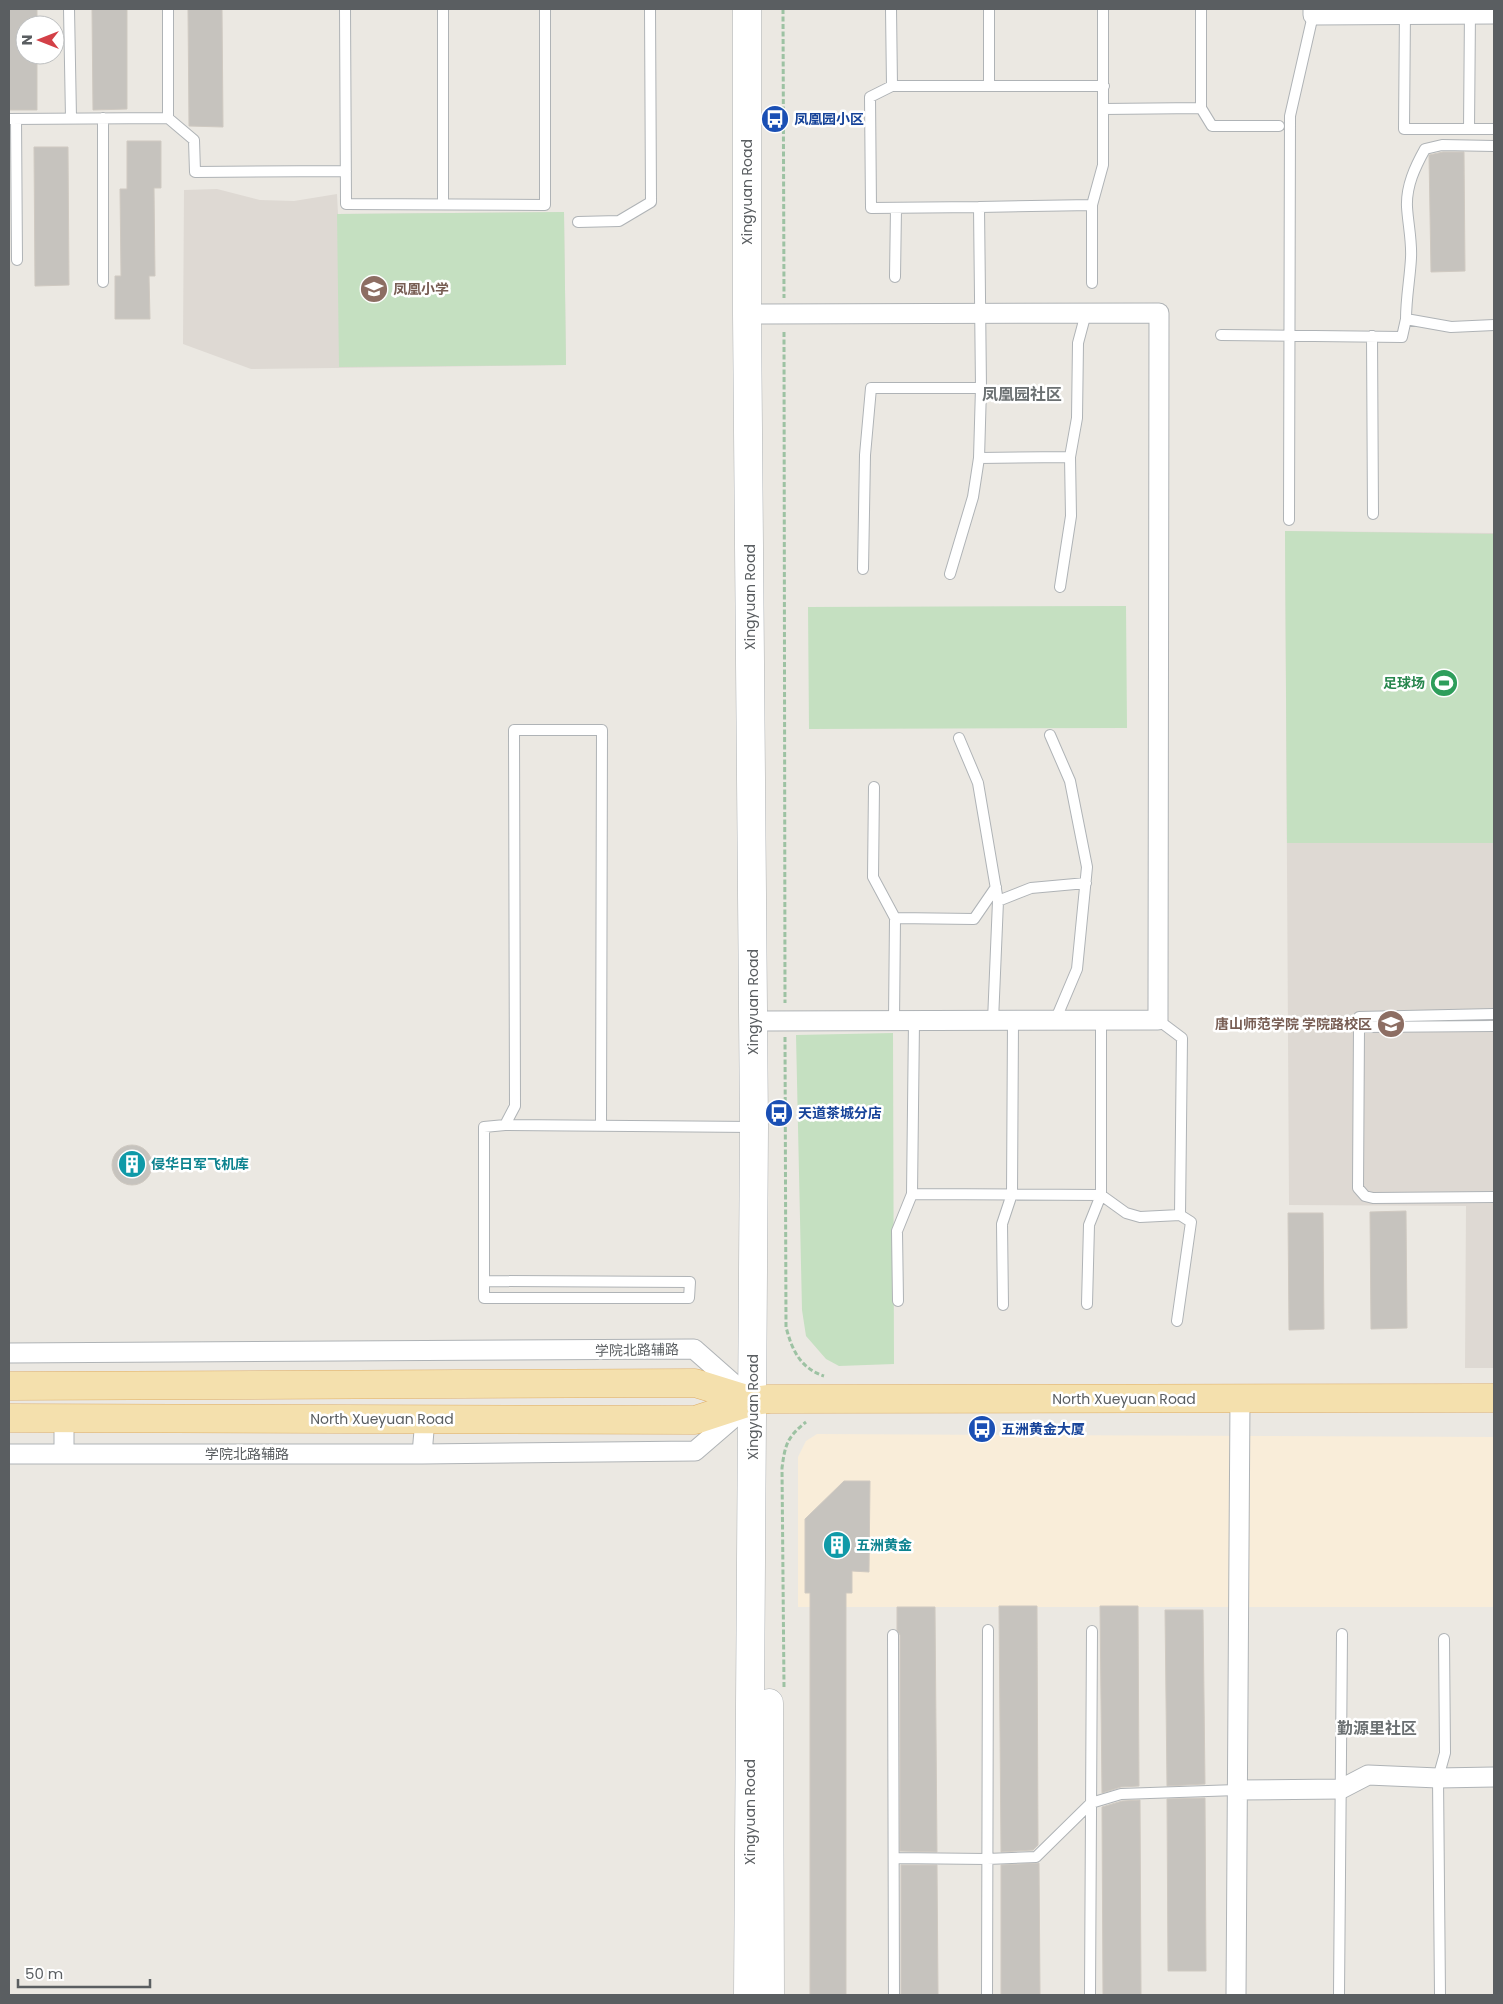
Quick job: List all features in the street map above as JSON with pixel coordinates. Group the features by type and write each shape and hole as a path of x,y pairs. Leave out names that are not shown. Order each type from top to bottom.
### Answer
{"main road":[{"name":"Xingyuan Road","path":"747,9 765,314"},
{"name":"Xingyuan Road","path":"748,1995 769,1021 764,9"},
{"name":"Xingyuan Road","path":"769,1021 754,1127 761,1400 770,1995"},
{"name":"North Xueyuan Road","path":"9,1386 695,1383 761,1400 1494,1398"},
{"path":"64,1418 65,1385"},
{"name":"North Xueyuan Road","path":"9,1418 695,1420 761,1400"}],"street":[{"path":"1313,12 1470,11 1494,14"},
{"path":"765,314 1159,313 1158,1020 769,1021"},
{"name":"学院北路辅路","path":"9,1354 694,1349 761,1400 695,1451 422,1454 9,1454"},
{"path":"426,1384 428,1352"},
{"path":"65,1353 65,1385"},
{"path":"1236,1995 1240,1399"},
{"path":"64,1418 64,1454"},
{"path":"422,1454 425,1419"},
{"path":"1237,1790 1341,1789 1368,1775 1438,1778 1494,1777"}],"lane":[{"path":"69,9 71,118"},
{"path":"168,9 168,118"},
{"path":"345,9 346,204 545,205 545,9"},
{"path":"443,204 444,9"},
{"path":"578,222 619,221 651,202 650,9"},
{"path":"891,9 892,86"},
{"path":"989,9 989,86"},
{"path":"1092,283 1092,205 1103,165 1103,9"},
{"path":"1201,9 1201,108 1212,126 1279,126"},
{"path":"1404,11 1404,128 1494,129"},
{"path":"1470,11 1470,129"},
{"path":"1289,520 1290,116 1313,12"},
{"path":"1092,205 871,208 870,97 892,86 1104,86"},
{"path":"1103,109 1201,108"},
{"path":"17,260 12,118 168,118 194,140 195,172 346,171"},
{"path":"103,118 103,282"},
{"path":"1221,334 1402,337 1406,320 1406,301 1411,257 1407,207 1414,168 1425,149 1442,145 1494,146"},
{"path":"950,574 973,497 979,458 981,388 979,207"},
{"path":"895,277 896,208"},
{"path":"1060,587 1071,516 1070,457 1077,418 1078,343 1086,313"},
{"path":"1406,320 1450,327 1494,325"},
{"path":"1372,336 1373,514"},
{"path":"863,569 865,455 871,388 981,388"},
{"path":"979,458 1070,457"},
{"path":"505,1125 515,1106 514,730 602,730 601,1126"},
{"path":"1050,735 1070,781 1087,867 1077,969 1055,1021"},
{"path":"959,738 978,783 998,901 993,1021"},
{"path":"874,787 874,877 895,918 894,1021"},
{"path":"998,901 1031,888 1086,883"},
{"path":"895,918 974,919 996,887"},
{"path":"1494,1014 1359,1017 1358,1188 1365,1196 1374,1198 1494,1197"},
{"path":"1158,1020 1182,1038 1180,1215"},
{"path":"898,1301 897,1232 912,1194 914,1021"},
{"path":"1002,1304 1002,1224 1012,1194 1013,1021"},
{"path":"1087,1304 1089,1225 1101,1195 1102,1021"},
{"path":"1359,1027 1494,1026"},
{"path":"484,1282 690,1282 689,1298 484,1298 484,1282 484,1127 505,1125 754,1127"},
{"path":"912,1194 1101,1195 1126,1213 1140,1217 1180,1215 1191,1222 1177,1321"},
{"path":"987,1995 988,1630"},
{"path":"1090,1995 1092,1631"},
{"path":"1339,1995 1342,1634"},
{"path":"893,1635 894,1995"},
{"path":"1440,1995 1438,1778 1445,1753 1444,1639"},
{"path":"894,1858 988,1859 1036,1857 1091,1803 1121,1794 1237,1790"}],"path":[{"path":"784,9 765,314 769,1021 786,1327 792,1350"}],"shaded area":[{"name":"凤凰小学","path":"217,189 260,200 294,201 337,194 338,214 564,212 566,365 251,369 183,344 184,190"},
{"name":"唐山师范学院 学院路校区","path":"1285,531 1494,533 1494,1368 1465,1368 1466,1206 1289,1205"},
{"path":"817,1434 1494,1437 1494,1607 798,1607 798,1457 806,1441"}],"green space":[{"path":"564,212 566,365 339,367 337,214"},
{"path":"1285,531 1494,534 1494,843 1287,843"},
{"path":"1126,606 1127,728 809,729 808,607"},
{"path":"893,1033 894,1364 839,1366 826,1359 806,1336 802,1310 796,1035"}],"building":[{"path":"9,9 37,9 37,15 15,15 15,65 37,65 37,110 9,110"},
{"path":"92,9 127,9 127,109 93,110"},
{"path":"188,9 222,9 223,127 189,126"},
{"path":"127,141 161,141 161,188 154,188 155,276 149,276 150,319 115,319 115,276 121,276 120,189 127,189"},
{"path":"34,147 68,147 69,285 35,286"},
{"path":"1443,152 1464,152 1465,271 1431,272 1429,155"},
{"name":"侵华日军飞机库","path":"128,1145 136,1145 143,1148 149,1154 152,1165 149,1176 143,1182 136,1185 128,1185 121,1182 115,1176 112,1169 112,1161 115,1154 121,1148"},
{"path":"1406,1211 1407,1328 1371,1329 1370,1212"},
{"path":"1288,1213 1323,1213 1324,1329 1289,1330"},
{"path":"844,1481 870,1481 869,1572 852,1571 852,1593 846,1593 846,1995 810,1995 810,1593 805,1593 805,1519"},
{"path":"999,1606 1037,1606 1038,1845 1033,1850 1001,1852"},
{"path":"1100,1606 1138,1606 1139,1786 1121,1787 1102,1793"},
{"path":"897,1607 935,1607 937,1852 900,1851 900,1635 897,1630"},
{"path":"1165,1610 1203,1610 1205,1784 1167,1786"},
{"path":"1205,1798 1206,1971 1168,1971 1167,1799"},
{"path":"1140,1800 1141,1995 1103,1995 1102,1807 1122,1801"},
{"path":"1039,1863 1040,1995 1001,1995 1001,1865"},
{"path":"901,1865 937,1865 938,1995 901,1995"}],"place":[{"name":"凤凰园小区","path":"775,119"},
{"name":"凤凰小学","path":"374,289"},
{"name":"足球场","path":"1444,683"},
{"name":"唐山师范学院 学院路校区","path":"1391,1024"},
{"name":"天道茶城分店","path":"779,1113"},
{"name":"侵华日军飞机库","path":"132,1164"},
{"name":"五洲黄金大厦","path":"982,1429"},
{"name":"五洲黄金","path":"837,1545"}],"district":[{"name":"凤凰园社区","path":"1022,394"},
{"name":"勤源里社区","path":"1377,1728"}]}
